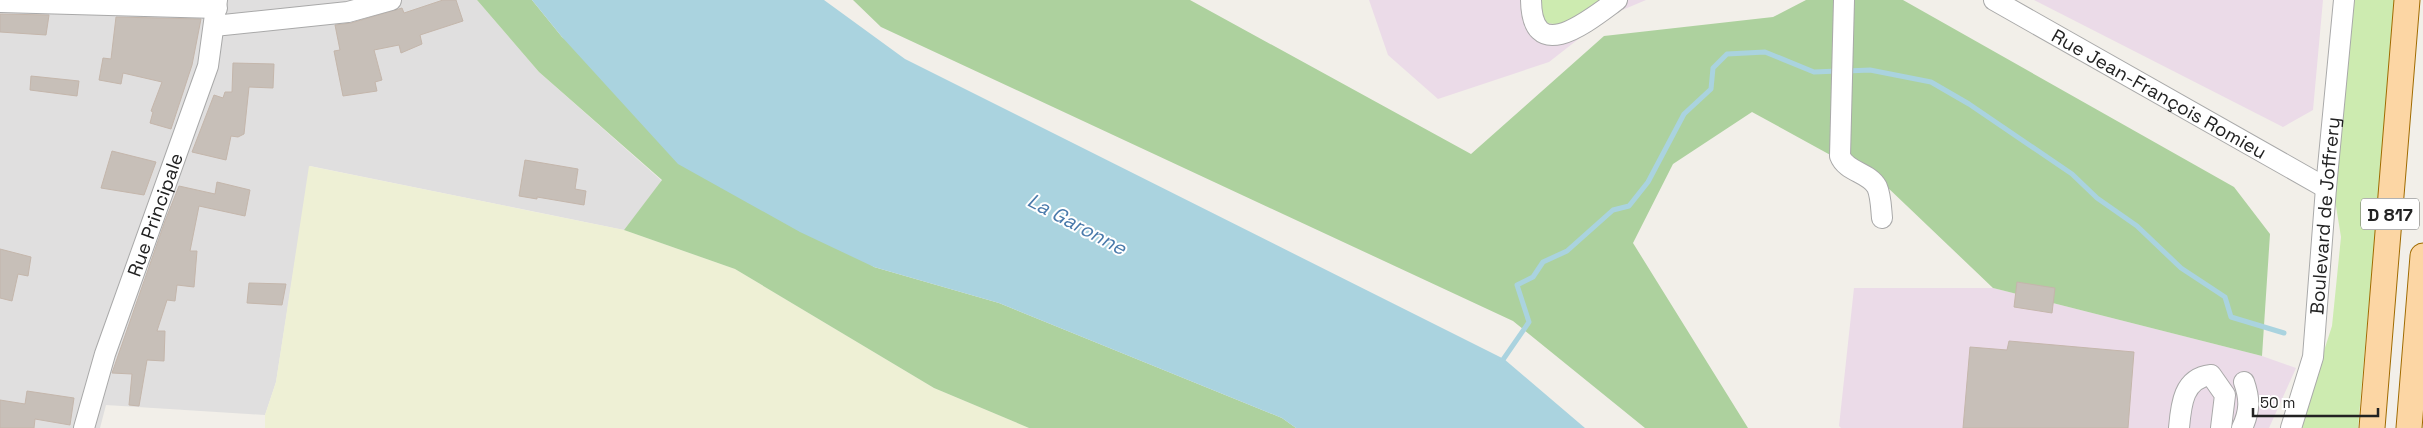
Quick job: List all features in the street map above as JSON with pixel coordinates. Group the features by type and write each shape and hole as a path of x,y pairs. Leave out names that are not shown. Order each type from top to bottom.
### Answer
{"main road":[{"name":"D 817","path":"2372,428 2407,0"},
{"name":"D 817","path":"2409,428 2423,256"}],"street":[{"path":"0,2 216,11 348,12 391,0"},
{"path":"1531,0 1532,18 1537,26 1547,33 1554,34 1576,30 1617,0"},
{"path":"1844,0 1840,156 1845,165 1872,181 1876,186 1882,218"},
{"name":"Rue Jean-François Romieu","path":"1994,0 2326,188"},
{"name":"Boulevard de Joffrery","path":"2291,428 2313,356 2326,188 2344,0"},
{"name":"Rue Principale","path":"84,428 115,326 208,66 216,11"},
{"path":"2179,428 2182,404 2190,384 2199,376 2211,375 2225,395 2222,425 2244,425 2250,399 2244,382"}],"shaded area":[{"path":"0,0 477,0 539,72 662,181 624,230 310,166 276,382 265,415 106,405 100,428 0,428"},
{"path":"1369,0 1646,0 1608,16 1549,62 1438,99 1388,55"},
{"path":"2034,0 2323,0 2313,110 2283,127"},
{"path":"1854,288 1993,288 2262,356 2296,368 2269,428 1841,428 1839,426"}],"green space":[{"path":"477,0 532,0 562,37 874,267 999,303 1282,418 1296,428 1029,428 934,388 735,269 624,230 662,180 539,72"},
{"path":"853,0 1190,0 1471,154 1604,36 1773,17 1806,0 1903,0 2234,187 2270,234 2262,356 1993,288 1885,185 1752,112 1673,164 1633,243 1748,428 1645,428 1513,321 881,27"},
{"path":"1537,0 1608,0 1564,25 1545,23"},
{"path":"2354,0 2399,0 2385,172 2369,302 2358,428 2299,428 2332,326 2341,237 2334,194"},
{"path":"309,166 624,230 735,269 934,388 1029,428 265,428 265,415 276,382"}],"water":[{"name":"La Garonne","path":"532,0 824,0 905,59 1504,359 1585,428 1296,428 1282,418 999,303 874,267 800,232 678,164 562,37"}],"building":[{"path":"443,0 456,0 463,21 420,35 422,44 401,53 399,45 374,50 382,80 375,82 377,91 343,96 334,51 340,50 335,25 351,23 402,8 404,13"},
{"path":"0,14 49,15 46,35 0,32"},
{"path":"116,17 201,19 192,65 171,129 150,123 153,112 151,111 162,82 123,73 121,84 99,80 103,58 111,59"},
{"path":"233,63 274,64 273,88 249,87 244,134 238,137 231,136 226,160 192,152 214,95 223,98 225,92 232,92"},
{"path":"31,76 79,81 77,96 30,90"},
{"path":"112,151 156,162 144,195 101,188"},
{"path":"525,160 578,169 575,189 586,191 584,205 519,196"},
{"path":"217,182 250,190 245,216 199,206 190,251 197,251 194,287 177,285 175,301 167,300 157,331 165,331 164,361 147,360 139,406 129,405 132,374 112,373 165,221 179,186 215,194"},
{"path":"0,249 31,257 28,276 18,274 12,301 0,298"},
{"path":"2017,282 2055,288 2052,313 2014,307"},
{"path":"249,283 286,284 282,305 247,303"},
{"path":"2009,341 2134,352 2128,428 1963,428 1970,347 2007,350"},
{"path":"27,391 74,398 70,425 35,419 34,428 0,428 0,400 25,404"}],"waterway":[{"path":"1500,364 1529,322 1517,285 1533,277 1543,262 1567,251 1613,210 1629,206 1648,182 1684,114 1711,89 1713,68 1727,54 1765,52 1814,72 1838,71"},
{"path":"1847,71 1870,70 1931,82 1969,104 2072,174 2097,198 2137,226 2181,268 2225,297 2231,317 2284,333"}]}
